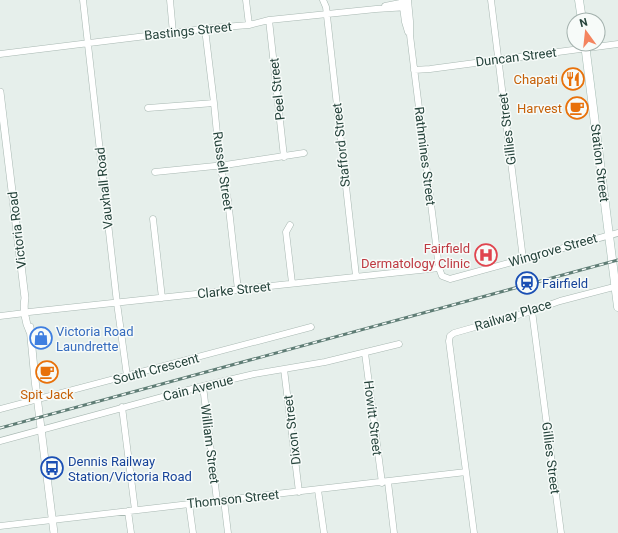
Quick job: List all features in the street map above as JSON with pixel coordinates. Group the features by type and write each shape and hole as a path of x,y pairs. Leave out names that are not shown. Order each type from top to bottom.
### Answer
{"main road":[{"path":"579,0 581,12"},
{"name":"Station Street","path":"586,52 617,286 618,306"}],"street":[{"name":"Vauxhall Road","path":"82,0 117,303 127,376"},
{"path":"170,0 173,33"},
{"path":"246,0 249,25"},
{"name":"Stafford Street","path":"323,0 356,276"},
{"name":"Gillies Street","path":"491,0 523,259"},
{"name":"Bastings Street","path":"0,54 88,42 249,25 269,20 376,9 405,3"},
{"name":"Rathmines Street","path":"405,3 410,21 414,70 439,268 442,276"},
{"name":"Peel Street","path":"269,20 284,157"},
{"name":"Russell Street","path":"205,29 220,165 228,200 238,290"},
{"name":"Duncan Street","path":"606,45 618,44"},
{"name":"Duncan Street","path":"414,70 499,60 566,49"},
{"name":"Victoria Road","path":"0,92 54,533"},
{"path":"148,108 214,102"},
{"path":"155,172 284,157 304,153"},
{"path":"153,219 162,298"},
{"path":"290,225 286,232 292,284"},
{"name":"Wingrove Street","path":"442,276 450,278 618,233"},
{"name":"Clarke Street","path":"0,316 439,268"},
{"name":"Railway Place","path":"466,472 449,341 450,336 454,332 617,286"},
{"name":"Gillies Street","path":"532,311 561,533"},
{"name":"South Crescent","path":"0,409 311,327"},
{"name":"Cain Avenue","path":"0,441 203,386 254,374 300,367 399,344"},
{"name":"Howitt Street","path":"365,353 394,533"},
{"name":"Dixon Street","path":"284,369 299,492"},
{"name":"William Street","path":"203,386 217,501"},
{"path":"122,407 135,510"},
{"path":"466,472 474,533"},
{"name":"Thomson Street","path":"0,526 466,472"},
{"path":"318,490 324,533"},
{"path":"224,500 228,533"},
{"path":"189,504 193,533"},
{"path":"128,511 131,533"}],"railway":[{"path":"0,428 618,260"}],"place":[{"name":"Chapati","path":"573,79"},
{"name":"Harvest","path":"577,108"},
{"name":"Fairfield Dermatology Clinic","path":"486,255"},
{"name":"Fairfield","path":"527,283"},
{"name":"Victoria Road Laundrette","path":"41,338"},
{"name":"Spit Jack","path":"47,372"},
{"name":"Dennis Railway Station/Victoria Road","path":"52,468"}]}
